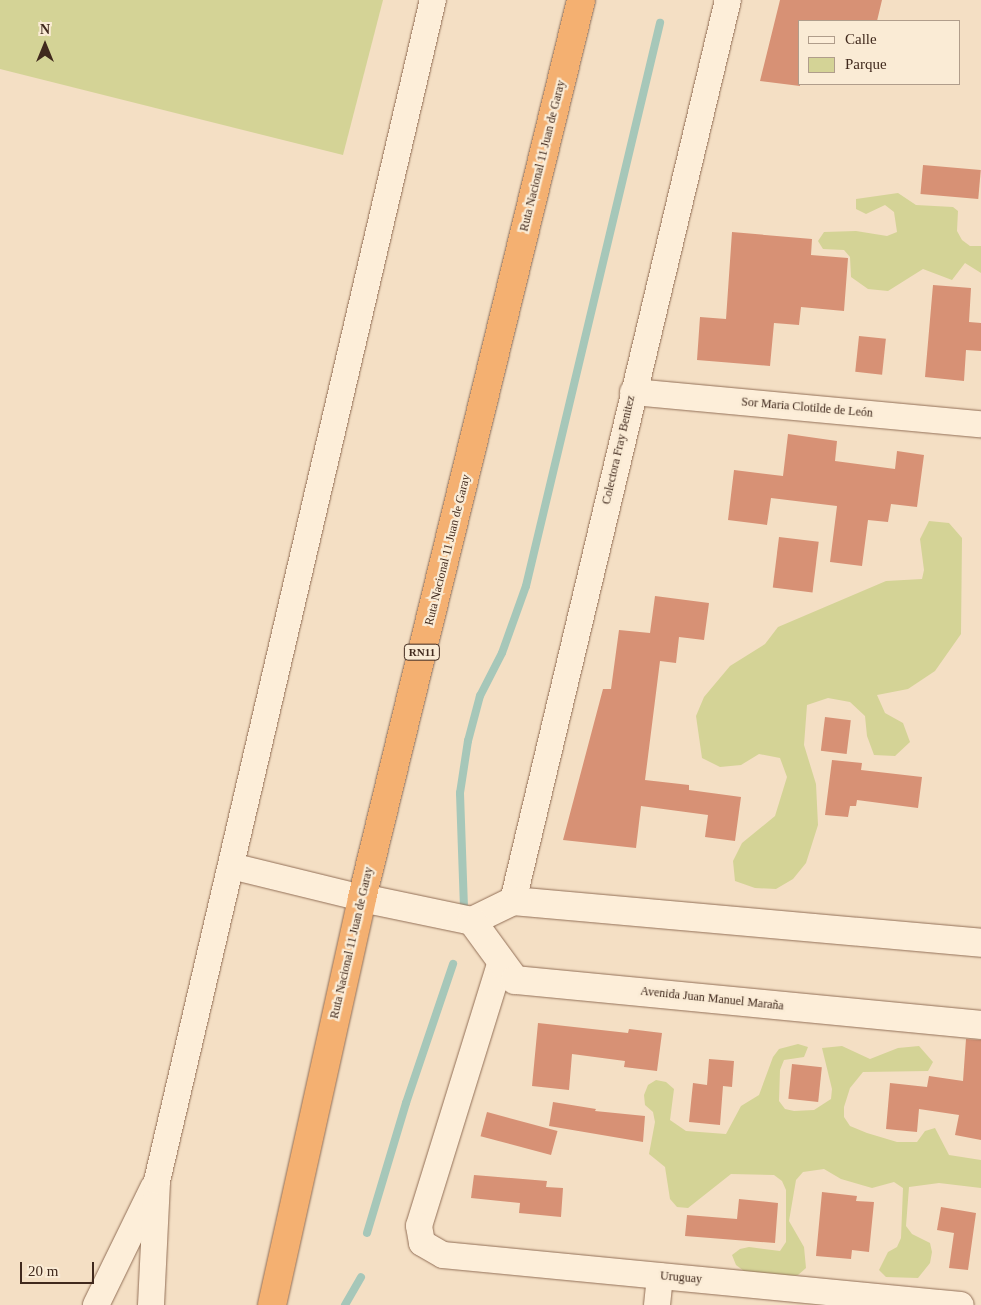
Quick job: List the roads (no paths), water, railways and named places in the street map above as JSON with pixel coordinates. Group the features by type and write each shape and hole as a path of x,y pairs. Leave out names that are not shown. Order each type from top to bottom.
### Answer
{"highway":[{"name":"Ruta Nacional 11 Juan de Garay","path":"272,1305 362,898 581,0"}],"street":[{"path":"152,1305 157,1181 433,0"},
{"name":"Colectora Fray Benitez","path":"513,901 728,0"},
{"name":"Sor Maria Clotilde de León","path":"633,392 981,424"},
{"path":"231,866 362,898 472,921 513,901 981,943"},
{"name":"Avenida Juan Manuel Maraña","path":"472,921 515,980 981,1025"},
{"name":"Uruguay","path":"502,961 419,1226 422,1242 443,1255 961,1305"},
{"path":"96,1305 98,1295 157,1181"},
{"path":"657,1305 660,1276"}],"waterway":[{"path":"464,908 460,793 468,741 480,696 502,653 526,586 660,23"},
{"path":"367,1233 406,1103 453,964"},
{"path":"345,1305 361,1277"}]}
